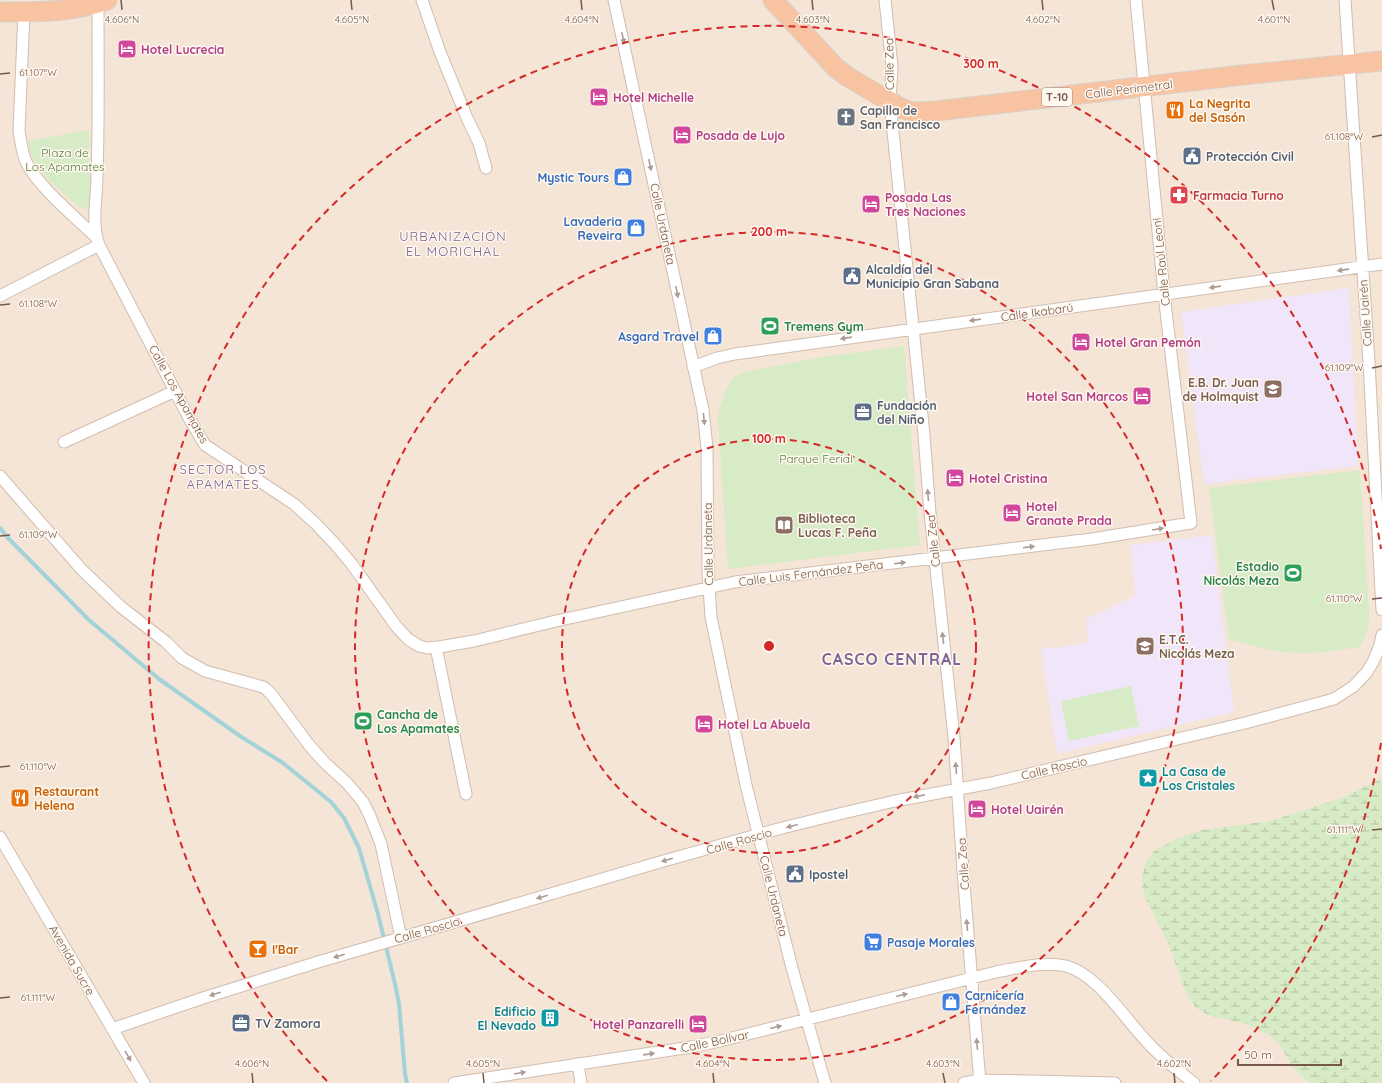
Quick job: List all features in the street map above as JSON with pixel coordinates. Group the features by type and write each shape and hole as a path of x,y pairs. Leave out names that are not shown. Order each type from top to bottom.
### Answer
{"highway":[{"name":"Calle Perimetral","path":"773,0 836,68 848,77 890,102 909,111 936,111 1382,61"},
{"path":"0,12 48,12 72,10 103,2"}],"street":[{"path":"422,0 440,52 479,143 486,168"},
{"name":"Calle Urdaneta","path":"614,0 703,410 707,448 709,588 711,617 746,784 792,968 825,1083"},
{"name":"Calle Zea","path":"885,0 892,66 890,102 954,737 980,1082"},
{"name":"Calle Raúl Leoni","path":"1136,0 1164,294 1191,524"},
{"name":"Calle Uairén","path":"1345,0 1348,64 1369,362 1382,610"},
{"name":"Calle Los Apamates","path":"103,2 94,226 98,241 175,391 205,445 294,504 335,544 396,626 408,639 419,646 427,648 436,647"},
{"name":"Calle Los Apamates","path":"24,12 19,131 27,163 40,182 98,241"},
{"path":"0,296 98,241"},
{"name":"Calle Ikabarú","path":"693,367 717,358 735,354 1382,264"},
{"path":"64,442 175,391"},
{"path":"0,476 82,570 121,607 166,642 182,658 205,671 263,687 272,695 325,763 347,783 363,802 381,844 396,939"},
{"name":"Calle Luis Fernández Peña","path":"436,647 474,641 556,621 735,582 935,559 1092,539 1191,524"},
{"name":"Calle Roscio","path":"112,1029 239,987 396,939 759,835 842,813 991,783 1237,724 1334,699 1354,686 1367,672 1374,660 1382,635"},
{"path":"436,647 466,794"},
{"name":"Avenida Sucre","path":"0,837 144,1083"},
{"name":"Calle Bolívar","path":"454,1083 698,1045 972,978 1032,966 1050,964 1073,968 1084,975 1102,990 1151,1046 1194,1083"},
{"path":"578,1064 581,1083"},
{"path":"964,1083 1114,1083"}],"shaded area":[{"path":"0,0 1382,0 1382,1083 0,1083"},
{"name":"E.B. Dr. Juan de Holmquist","path":"1349,288 1358,466 1204,484 1181,312"},
{"name":"E.T.C. Nicolás Meza","path":"1212,535 1234,712 1057,754 1041,649 1088,643 1086,619 1135,596 1131,545"}],"green space":[{"name":"Plaza de Los Apamates","path":"89,130 90,203 89,208 85,209 81,208 48,179 35,161 30,151 28,141"},
{"name":"Parque Ferial","path":"904,346 920,545 728,569 718,421 719,409 731,381 736,376 745,372 823,357"},
{"name":"Estadio Nicolás Meza","path":"1360,470 1369,621 1364,639 1359,647 1322,652 1293,653 1256,647 1229,639 1209,488"},
{"path":"1131,686 1139,726 1069,741 1061,701"},
{"path":"1382,778 1382,1083 1311,1083 1302,1077 1292,1066 1279,1043 1269,1035 1246,1024 1208,1015 1196,1008 1188,997 1169,945 1145,897 1142,886 1143,873 1146,862 1154,851 1176,839 1202,830 1270,821 1342,798"}],"waterway":[{"path":"0,528 8,538 89,620 159,679 240,736 283,763 331,802 344,818 359,848 378,914 395,984 399,1004 407,1083"}],"place":[{"name":"Hotel Lucrecia","path":"127,49"},
{"name":"Hotel Michelle","path":"599,97"},
{"name":"La Negrita del Sasón","path":"1175,110"},
{"name":"Capilla de San Francisco","path":"846,117"},
{"name":"Posada de Lujo","path":"682,135"},
{"name":"Protección Civil","path":"1192,156"},
{"name":"Mystic Tours","path":"623,177"},
{"name":"Farmacia Turno","path":"1179,195"},
{"name":"Posada Las Tres Naciones","path":"871,204"},
{"name":"Lavaderia Reveira","path":"636,228"},
{"name":"Alcaldía del Municipio Gran Sabana","path":"852,276"},
{"name":"Tremens Gym","path":"770,326"},
{"name":"Asgard Travel","path":"713,336"},
{"name":"Hotel Gran Pemón","path":"1081,342"},
{"name":"E.B. Dr. Juan de Holmquist","path":"1273,389"},
{"name":"Hotel San Marcos","path":"1142,396"},
{"name":"Fundación del Niño","path":"863,412"},
{"name":"Hotel Cristina","path":"955,478"},
{"name":"Hotel Granate Prada","path":"1012,513"},
{"name":"Biblioteca Lucas F. Peña","path":"784,525"},
{"name":"Estadio Nicolás Meza","path":"1293,573"},
{"name":"E.T.C. Nicolás Meza","path":"1145,646"},
{"name":"Cancha de Los Apamates","path":"363,721"},
{"name":"Hotel La Abuela","path":"704,724"},
{"name":"La Casa de Los Cristales","path":"1148,778"},
{"name":"Restaurant Helena","path":"20,798"},
{"name":"Hotel Uairén","path":"977,809"},
{"name":"Ipostel","path":"795,874"},
{"name":"Pasaje Morales","path":"873,942"},
{"name":"I'Bar","path":"258,949"},
{"name":"Carnicería Fernández","path":"951,1002"},
{"name":"Edificio El Nevado","path":"550,1018"},
{"name":"TV Zamora","path":"241,1023"},
{"name":"Hotel Panzarelli","path":"698,1024"}],"district":[{"name":"URBANIZACIÓN EL MORICHAL","path":"453,244"},
{"name":"SECTOR LOS APAMATES","path":"223,476"},
{"name":"CASCO CENTRAL","path":"892,659"}]}
